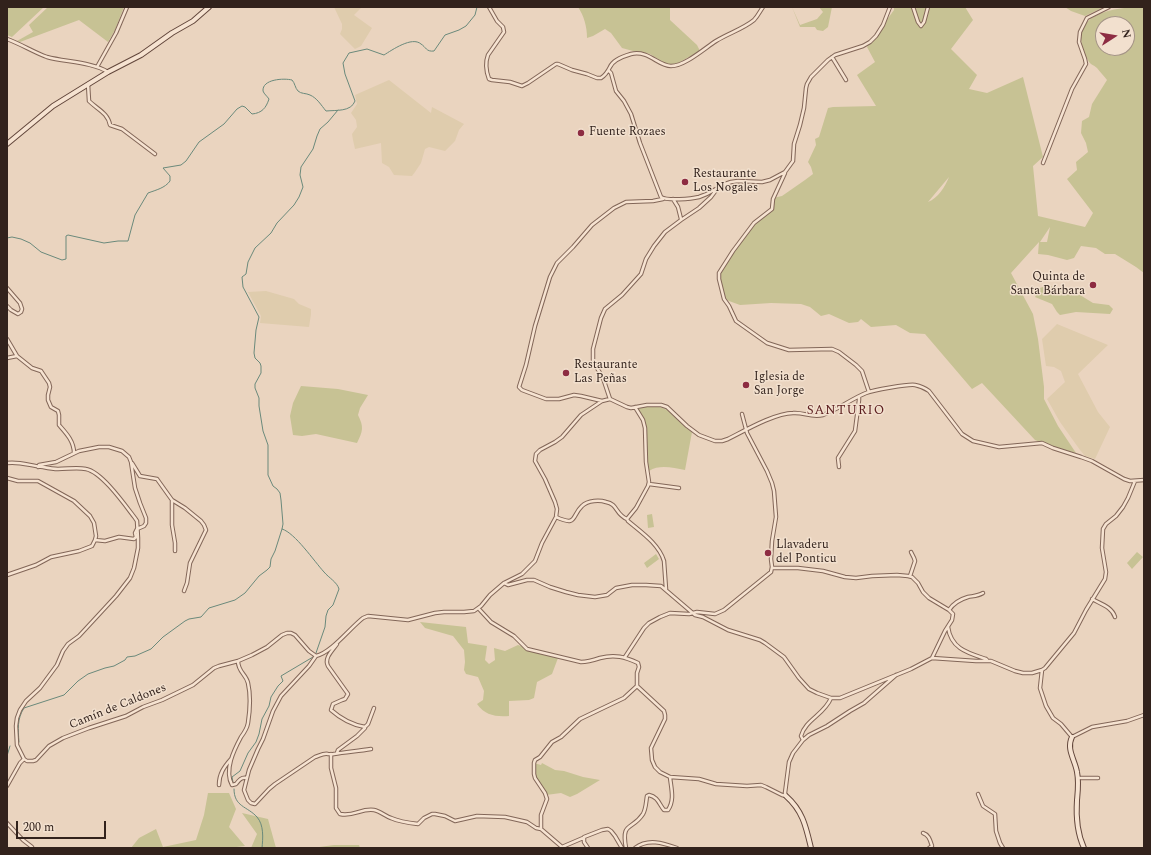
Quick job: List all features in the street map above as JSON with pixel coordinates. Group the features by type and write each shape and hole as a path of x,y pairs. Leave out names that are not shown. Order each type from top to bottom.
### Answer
{"street":[{"path":"98,67 127,7"},
{"path":"7,144 53,106 108,72 141,55 193,20 208,7"},
{"path":"489,7 497,21 503,27 504,32 488,55 487,71 489,78 522,86 553,65 558,64 599,78 603,77 607,71 609,71 610,66 614,62 621,57 634,53 649,56 668,66 678,64 701,52 716,41 747,25 756,17 763,7"},
{"path":"869,392 862,371 839,352 832,349 789,350 767,343 736,321 722,296 718,276 733,251 754,223 772,209 772,199 785,172 793,161 794,144 804,108 807,84 811,77 832,57 870,42 876,36 890,7"},
{"path":"913,7 918,22 921,26 924,22 928,7"},
{"path":"1042,164 1072,89 1086,64 1086,59 1079,42 1080,32 1087,18 1109,7"},
{"path":"7,39 32,52 48,57 98,67 108,72"},
{"path":"832,57 846,80"},
{"path":"609,71 616,90 631,114 640,144 663,198"},
{"path":"88,84 89,101 108,117 110,125 122,129 155,154"},
{"path":"785,172 770,180 762,182 731,182 698,197 673,199 663,198 653,201 626,202 614,208 589,228 557,263 550,277 519,387 522,390 546,399 559,399 574,395 602,401 610,400 627,407 635,408 653,404 661,405 667,407 693,431 715,441 725,440 786,414 800,413 811,416 823,415 869,392 906,386 920,386 929,391 962,434 970,440 995,447 1042,443 1092,461 1124,479 1130,481 1144,480"},
{"path":"610,400 603,378 593,360 593,349 601,318 605,309 622,295 641,274 646,259 664,232 699,208 711,197 716,189"},
{"path":"673,199 678,207 681,220"},
{"path":"7,288 20,303 22,309 18,314 7,306"},
{"path":"7,340 17,356 32,368 40,371 49,383 48,400 50,405 58,411 59,425 74,446 74,453"},
{"path":"7,358 17,356"},
{"path":"839,467 838,458 855,431 859,397"},
{"path":"371,750 322,754 315,757 275,784 255,804 248,800 244,790 247,778 276,704 285,691 309,666 316,656 324,653 354,625 368,616 408,620 435,613 474,611 478,609 490,595 504,583 522,574 535,561 542,543 556,517 557,509 545,479 535,460 536,454 562,437 581,415 602,401"},
{"path":"627,519 636,508 649,484 645,452 645,428 643,420 635,408"},
{"path":"625,657 644,628 649,623 670,613 719,613 769,574 772,568 772,541 776,517 774,491 767,471 746,430 742,414"},
{"path":"74,446 83,450"},
{"path":"38,467 39,465 60,461 83,450 105,446 122,451 128,457 140,476 157,478 172,500 201,521 206,530 190,563 187,584 184,591"},
{"path":"128,457 132,468 135,488 146,518 144,526 137,529"},
{"path":"7,463 14,462 58,469 82,468 94,472 118,495 135,518 137,521 138,538 138,548 134,568 130,578 116,596 79,636 68,644 57,665 40,688 26,701 20,710 16,718 17,745 24,759 20,763 7,786"},
{"path":"7,478 18,481 38,481 74,501 90,516 96,529 95,540 92,546 79,551 51,557 36,565 7,575"},
{"path":"504,583 508,584 534,580 566,592 595,597 604,596 616,588 632,585 661,586 697,616 706,618 728,630 765,643 784,657 799,678 809,688 816,693 831,698 840,698 919,665 932,658 987,661 997,663 1023,673 1032,673 1045,668 1074,634 1092,599 1103,583 1106,572 1102,548 1103,529 1123,507 1135,481"},
{"path":"649,484 679,488"},
{"path":"172,500 172,525 175,551"},
{"path":"556,517 566,522 570,521 582,505 601,501 611,503 619,514 627,519 649,539 663,557 666,589"},
{"path":"95,540 105,541 119,537 134,539 136,537 137,529"},
{"path":"910,576 914,561 911,552"},
{"path":"772,568 798,568 823,571 845,577 856,578 910,576 917,581 927,596 952,613 953,618 932,658"},
{"path":"949,610 962,600 978,596 983,593"},
{"path":"1092,599 1110,609 1114,613 1115,617"},
{"path":"478,609 491,622 514,636 527,649 584,662 612,656 625,657 638,663 637,686 664,711 665,715 665,719 651,748 652,760 655,767 660,772 670,777 699,779 716,784 746,786 761,785 786,796 794,803 800,812 806,827 811,848"},
{"path":"948,626 957,646 965,651 986,659 987,661"},
{"name":"Camín de Caldones","path":"24,759 27,761 36,760 50,746 63,738 126,716 143,707 162,700 193,685 214,668 238,661 267,647 282,635 287,633 295,635 309,651 316,656"},
{"path":"339,640 326,660 328,666 348,694 345,699 332,704 331,710 357,726 366,727"},
{"path":"238,661 239,669 248,683 250,706 248,725 232,757 229,777 232,785 236,784 240,779 247,778"},
{"path":"1042,670 1040,688 1043,701 1054,718 1072,736"},
{"path":"786,796 785,793 789,762 793,753 803,740 850,710 864,703 896,674"},
{"path":"541,829 541,815 547,799 545,792 534,774 535,760 540,757 552,742 561,737 580,719 624,698 637,686"},
{"path":"803,740 801,736 803,729 823,711 831,698"},
{"path":"337,753 338,750 357,736 366,727 374,708"},
{"path":"1084,848 1081,841 1078,821 1078,778 1076,764 1070,747 1072,736 1092,727 1127,721 1144,715"},
{"path":"331,754 331,768 336,788 336,808 340,814 349,815 361,811 371,810 397,821 418,824 424,818 432,814 445,816 455,821 477,816 505,817 523,820 536,828 541,829 562,847 589,835 608,829 619,841 622,848"},
{"path":"219,785 219,779 223,768 232,757"},
{"path":"626,848 625,832 628,827 643,815 647,796 649,795 655,797 664,810 668,810 670,808 672,794 670,777"},
{"path":"1078,778 1098,778"},
{"path":"978,794 983,806 995,814 996,831 1001,847"},
{"path":"7,823 32,847"},
{"path":"923,833 928,836 932,846 929,848"},
{"path":"583,838 588,848"},
{"path":"635,848 643,843 650,842 677,848"}],"shaded area":[{"path":"7,7 44,7 12,37 7,35"},
{"path":"48,7 124,7 115,30 108,42 79,20 20,42 17,41 33,32 29,25"},
{"path":"334,7 362,7 354,15 372,28 361,46 355,49 340,34 342,24"},
{"path":"578,7 670,7 670,20 697,45 700,51 678,63 671,65 650,54 622,48 611,33 605,29 587,38 585,22"},
{"path":"792,7 800,25 817,19 823,12 819,7 832,7 828,27 823,31 817,30 815,27 800,27"},
{"path":"894,7 965,7 973,20 951,49 977,75 969,89 987,93 1023,77 1043,157 1033,166 1038,216 1085,227 1093,213 1067,179 1077,170 1076,162 1088,152 1086,143 1081,133 1082,121 1089,117 1092,104 1107,80 1097,68 1090,63 1082,45 1082,33 1086,23 1095,17 1095,56 1135,56 1135,16 1096,16 1118,9 1144,7 1144,273 1115,254 1105,254 1096,248 1081,246 1074,258 1067,260 1038,254 1039,242 1011,273 1033,314 1038,339 1044,399 1058,426 1076,453 1056,448 1035,440 982,383 972,389 925,334 910,333 896,325 871,327 861,319 858,322 849,323 829,314 821,316 810,307 801,304 771,303 740,305 729,301 722,296 719,273 754,223 774,209 773,198 782,196 813,174 808,162 816,145 815,139 819,137 828,108 876,106 857,75 875,62 867,47 894,10","holes":["949,177 941,192 928,202","1050,227 1047,242 1040,242"]},
{"path":"1065,7 1104,7 1085,16"},
{"path":"389,80 431,113 432,107 464,124 459,130 455,141 445,151 429,147 425,149 421,163 412,176 394,175 389,167 382,163 381,143 355,149 352,134 357,127 356,120 351,113 357,104 355,95"},
{"path":"1048,285 1066,294 1073,293 1080,295 1093,303 1109,305 1113,309 1110,314 1076,312 1060,315 1052,304 1035,297 1040,288"},
{"path":"266,291 294,299 299,304 311,309 309,327 260,323 261,316 248,292"},
{"path":"1057,324 1108,345 1078,374 1098,412 1110,427 1095,459 1085,456 1080,450 1060,422 1047,399 1065,382 1061,371 1054,367 1046,366 1042,339"},
{"path":"301,386 338,389 368,395 360,408 358,415 362,429 357,443 316,434 302,436 293,435 290,416 293,403"},
{"path":"651,406 669,411 692,432 685,470 662,467 649,471 646,456 646,426 639,409 642,407"},
{"path":"652,514 654,527 648,528 647,515"},
{"path":"1137,552 1143,557 1132,569 1127,563"},
{"path":"656,554 659,559 647,568 644,563"},
{"path":"420,622 466,627 468,643 487,646 485,660 489,664 495,660 494,648 505,651 518,645 558,658 552,674 537,682 534,698 529,700 509,701 509,716 499,716 487,713 477,704 483,700 484,691 478,677 466,674 464,670 464,650 453,636 425,628"},
{"path":"534,763 541,765 542,763 555,770 600,780 570,797 561,793 546,795 535,778"},
{"path":"208,793 229,793 236,809 229,827 245,846 228,848 131,848 139,838 156,829 163,847 196,840 204,815"},
{"path":"242,813 268,819 276,848 251,848 257,834"},
{"path":"334,845 359,845 360,848 312,848"}],"waterway":[{"path":"7,238 12,237 21,239 30,243 41,252 62,260 66,259 66,236 68,235 104,243 128,241 135,215 148,193 163,187 170,181 170,176 163,168 181,165 186,161 199,142 224,124 237,109 242,106 252,114 263,110 269,99 263,91 266,84 279,79 292,80 298,91 312,96 326,111 347,109 353,105 355,101 345,74 343,63 349,53 367,49 384,55 402,45 413,42 421,44 429,51 434,51 445,35 466,26 475,15 477,7"},
{"path":"316,653 325,627 328,610 333,605 339,589 337,584 324,572 298,541 282,529 283,524 280,493 273,486 268,475 268,445 263,431 259,398 255,388 255,384 261,373 260,363 255,358 254,353 259,317 243,287 242,277 246,274 248,262 255,248 271,233 277,223 294,205 299,197 303,187 300,175 301,167 313,149 320,129 338,110"},
{"path":"19,742 19,720 24,708 64,695 78,681 88,674 114,666 125,660 127,657 135,656 151,649 163,637 185,621 201,617 209,608 235,600 245,593 259,576 270,567 271,559 282,529"},
{"path":"233,782 232,777 240,771 248,753 256,742 262,719 269,706 271,697 283,681 281,676 313,657"},
{"path":"7,756 10,746"},
{"path":"234,789 236,799 239,803 253,813 261,824 263,840 262,848"}],"place":[{"name":"Fuente Rozaes","path":"581,133"},
{"name":"Restaurante Los Nogales","path":"685,182"},
{"name":"Quinta de Santa Bárbara","path":"1093,285"},
{"name":"Restaurante Las Peñas","path":"566,373"},
{"name":"Iglesia de San Jorge","path":"746,385"},
{"name":"Llavaderu del Ponticu","path":"768,553"}],"district":[{"name":"SANTURIO","path":"846,411"}]}
